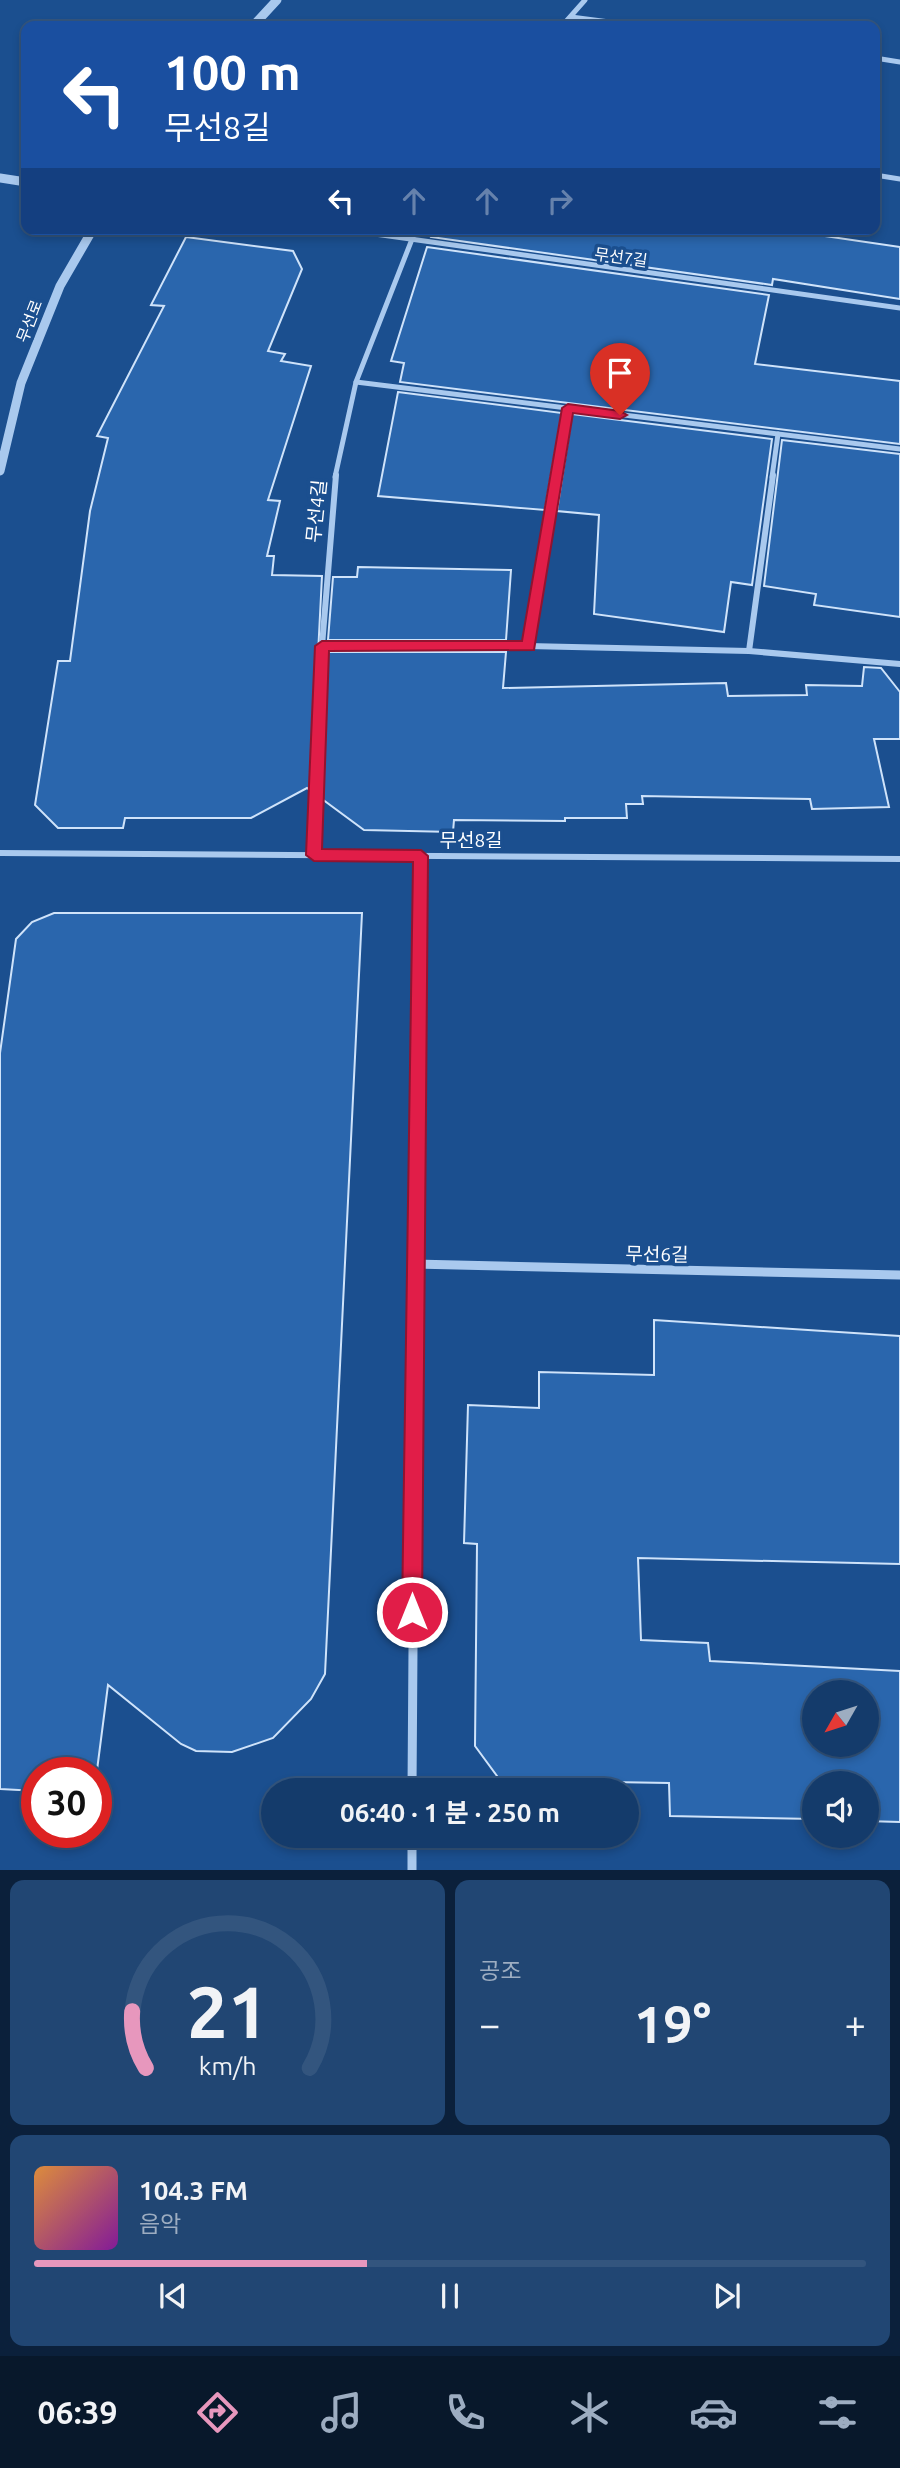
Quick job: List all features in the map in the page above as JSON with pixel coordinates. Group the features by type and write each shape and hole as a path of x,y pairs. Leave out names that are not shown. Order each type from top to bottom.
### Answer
{"street":[{"path":"258,21 277,0"},
{"path":"566,21 585,0"},
{"path":"570,17 601,21"},
{"path":"880,59 900,62"},
{"path":"880,176 900,179"},
{"path":"0,178 21,182"},
{"name":"무선로","path":"0,471 21,383 60,286 90,235"},
{"name":"무선7길","path":"382,235 900,308"},
{"name":"무선4길","path":"314,855 322,646 332,495 346,418 356,382 413,235"},
{"path":"356,382 900,449"},
{"path":"528,646 568,408"},
{"path":"749,651 778,434"},
{"path":"322,646 528,646 749,651 900,664"},
{"name":"무선8길","path":"0,853 900,859"},
{"path":"412,1778 414,1264 421,856"},
{"name":"무선6길","path":"414,1264 900,1275"},
{"path":"412,1848 412,1870"}],"building":[{"path":"818,235 900,247 900,299 773,279 772,285 431,237"},
{"path":"186,237 293,251 302,269 268,351 285,354 281,361 311,366 268,500 280,501 267,556 274,556 272,575 322,576 311,791 307,788 251,818 125,818 123,828 58,828 35,805 58,661 70,661 90,511 108,438 97,436 164,306 151,305"},
{"path":"427,247 769,295 755,364 900,381 900,444 400,382 404,363 391,361"},
{"path":"398,392 562,413 545,510 378,496"},
{"path":"572,414 772,439 752,585 731,582 724,632 594,614 599,515 557,511"},
{"path":"782,440 900,454 900,617 814,605 816,594 764,586"},
{"path":"358,567 511,570 506,640 328,640 333,577 357,577"},
{"path":"327,652 506,652 503,688 726,683 728,696 807,695 806,685 862,686 864,667 881,668 900,692 900,739 874,739 889,807 812,809 810,799 642,796 643,804 626,804 627,818 565,818 565,821 454,820 453,832 364,830 322,799"},
{"path":"54,913 362,913 325,1674 311,1699 273,1738 232,1752 196,1751 181,1744 108,1685 99,1757 21,1757 21,1790 0,1789 0,1053 16,939 32,922"},
{"path":"654,1320 900,1336 900,1564 638,1558 641,1640 708,1643 710,1661 900,1671 900,1822 879,1821 879,1771 802,1771 802,1819 670,1816 669,1783 639,1782 639,1778 499,1778 475,1746 477,1544 464,1543 468,1405 539,1408 539,1372 654,1375"}],"route":[{"path":"412,1612 414,1264 421,856 314,855 322,646 528,646 568,408 620,415"}]}
